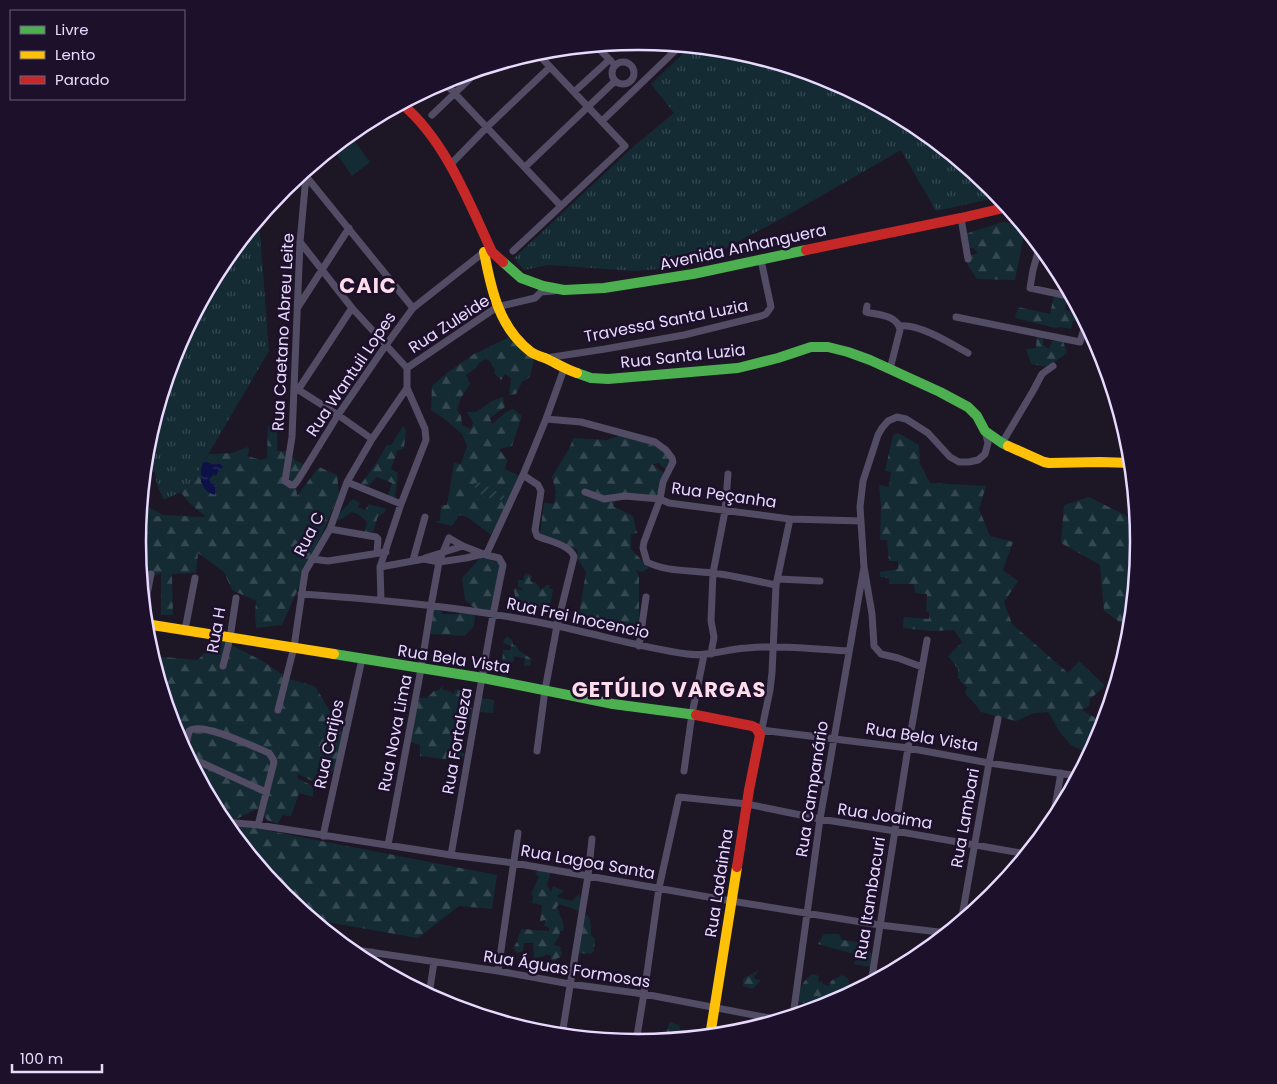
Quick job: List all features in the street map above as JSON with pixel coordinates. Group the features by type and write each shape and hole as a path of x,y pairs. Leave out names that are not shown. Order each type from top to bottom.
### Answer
{"street":[{"path":"602,121 675,51"},
{"path":"601,52 616,64"},
{"path":"512,251 625,146 543,59"},
{"path":"574,92 609,60"},
{"path":"622,62 631,65 634,74 630,82 624,85 615,81 612,73 616,64 622,62"},
{"path":"450,165 550,67"},
{"path":"432,114 468,80"},
{"path":"524,166 615,81"},
{"path":"630,82 636,89"},
{"path":"450,87 562,206"},
{"path":"407,108 428,131 443,152 470,205 488,252"},
{"path":"308,178 413,308"},
{"name":"Rua Caetano Abreu Leite","path":"290,485 285,482 292,437 296,388 300,242 304,181"},
{"name":"Avenida Anhanguera","path":"488,252 521,278 543,286 564,290 613,287 693,274 1000,209"},
{"path":"961,218 968,259"},
{"path":"298,308 349,228"},
{"path":"300,242 352,308 407,368 407,388 426,435 426,440 401,504 380,567 381,600"},
{"name":"Rua Santa Luzia","path":"488,252 489,279 496,307 515,337 532,353 564,369 591,378 608,379 750,366 811,347 828,347 848,352 940,392 968,408 977,416 985,431 1002,443 1049,463 1124,463"},
{"name":"Rua Wantuil Lopes","path":"290,485 294,485 298,480 338,415 413,308 488,252"},
{"path":"1037,254 1032,270 1030,288 1065,295"},
{"name":"Travessa Santa Luzia","path":"545,358 684,336 766,314 771,307 761,260"},
{"name":"Rua Zuleide","path":"407,368 496,307 535,298 541,292 564,290"},
{"path":"867,306 866,312 892,318 900,326 890,369"},
{"path":"352,308 296,388 372,439"},
{"path":"956,317 1080,342 1083,331"},
{"path":"900,326 906,325 936,336 968,353"},
{"path":"1002,443 1042,374 1053,366"},
{"path":"424,559 439,562 484,554 523,475 564,369"},
{"name":"Rua C","path":"278,710 294,647 305,572 330,529 347,482 372,439 407,388"},
{"name":"Rua Campanário","path":"922,667 881,654 874,646 872,614 864,566 860,507 863,481 878,435 888,421 897,417 912,422 928,433 950,457 959,462 978,460 985,454 988,443 985,431"},
{"path":"546,419 581,422 654,442 670,454 673,462 663,482 660,499 644,542 644,555 647,562 654,566 777,582 820,581"},
{"path":"684,771 692,714 714,637 711,621 713,573 725,511 728,474"},
{"path":"523,475 538,485 541,491 534,530 536,535 569,548 574,553 557,626 545,690 537,751"},
{"path":"347,482 401,504"},
{"name":"Rua Peçanha","path":"585,492 604,499 625,496 660,499 669,504 790,518 861,521"},
{"path":"413,560 425,517"},
{"name":"Rua Ladainha","path":"711,1029 759,731 770,690 777,582 790,518"},
{"path":"330,529 376,537 378,539 377,553"},
{"name":"Rua Fortaleza","path":"448,539 499,558 503,565 451,855"},
{"name":"Rua Nova Lima","path":"388,845 421,669 430,606 439,562 448,539"},
{"path":"380,567 424,559 463,546"},
{"path":"312,559 328,561 386,552"},
{"name":"Rua Campanário","path":"794,1009 820,819 864,566"},
{"path":"149,584 151,574"},
{"path":"186,630 195,578"},
{"name":"Rua Frei Inocencio","path":"301,594 381,600 493,615 557,626 638,646 688,654 708,654 745,648 773,647 849,651"},
{"path":"638,646 646,597"},
{"name":"Rua H","path":"223,666 230,638 236,598"},
{"name":"Rua Bela Vista","path":"154,625 482,678 613,704 692,714 745,724 759,731 908,748 989,763 1072,775"},
{"name":"Rua Itambacuri","path":"871,975 927,640"},
{"name":"Rua Carijos","path":"323,836 362,658"},
{"name":"Rua Lambari","path":"963,912 998,719"},
{"path":"187,738 189,731 193,729 217,732 269,753 274,762 258,825"},
{"path":"198,762 266,792"},
{"path":"1056,803 1061,773"},
{"name":"Rua Joaima","path":"659,888 679,797 747,804 820,819 1020,853"},
{"name":"Rua Lagoa Santa","path":"235,823 514,863 731,901 880,925 938,932"},
{"path":"498,971 518,833"},
{"path":"563,1028 588,876 592,839"},
{"path":"637,1034 659,888"},
{"name":"Rua Águas Formosas","path":"365,951 644,994 766,1017"},
{"path":"430,987 434,962"}],"green space":[{"path":"684,52 734,59 797,76 827,87 856,101 912,133 963,172 991,199 936,211 901,150 788,215 704,260 670,268 635,271 548,265 524,270 514,258 634,146 674,113 651,84"},
{"path":"354,141 370,162 352,176 336,154"},
{"path":"1003,222 1011,223 1024,236 1015,280 977,279 967,264 971,255 978,253 973,248 968,248 965,234"},
{"path":"260,229 269,351 192,482 181,492 164,500 157,485 155,472 152,471 163,415 184,354 212,296 248,242"},
{"path":"1054,296 1067,299 1065,310 1074,312 1079,322 1073,321 1071,329 1056,328 1015,318 1018,307 1050,314"},
{"path":"1037,334 1043,336 1043,345 1049,349 1052,341 1063,341 1067,353 1048,367 1031,364 1026,349 1036,348"},
{"path":"510,337 534,359 530,377 522,382 516,394 509,395 511,378 505,374 501,380 494,373 495,370 490,361 485,359 466,375 470,384 461,398 457,410 461,416 462,425 471,429 473,423 467,412 476,412 492,401 503,397 505,407 490,418 492,424 506,412 513,409 522,416 512,446 499,449 507,460 505,469 520,476 491,535 467,517 459,515 452,526 435,522 440,521 441,505 447,505 454,463 461,464 467,446 462,434 431,410 432,386 474,354"},
{"path":"268,426 277,429 277,451 287,451 296,461 304,464 296,477 297,496 319,467 337,475 339,494 282,625 256,628 256,601 232,590 224,572 198,553 196,573 172,574 173,615 161,615 161,573 148,578 146,542 147,518 163,515 206,517 188,502 181,492 192,482 201,466 201,483 211,484 209,479 214,474 216,476 220,464 207,462 205,460 209,454 232,453 248,447 247,456 261,460 267,458"},
{"path":"403,426 406,430 404,448 397,451 391,469 398,473 395,500 388,495 392,483 377,477 368,486 361,484 387,445 391,445"},
{"path":"898,433 919,445 920,464 930,483 986,486 979,509 990,536 1013,542 1003,570 1018,581 1004,602 1012,624 1068,673 1079,661 1105,686 1090,699 1089,706 1082,710 1097,719 1084,751 1071,745 1061,734 1048,712 1034,713 1016,721 981,712 965,693 967,687 958,679 958,669 948,656 962,642 954,630 932,631 903,628 904,617 929,619 929,612 926,612 927,594 915,593 914,584 890,584 889,578 880,577 880,572 898,569 898,561 889,561 887,540 880,540 881,507 879,485 889,487 891,472 885,471 893,435"},
{"path":"621,435 656,447 671,462 667,471 659,463 653,464 665,474 658,497 641,500 616,500 613,506 633,516 637,533 631,534 631,549 649,568 642,572 636,570 639,576 639,630 579,614 586,572 577,558 577,550 540,535 544,503 554,504 556,492 552,477 570,447 573,438 607,440"},
{"path":"479,482 505,496 502,500 485,496 473,484"},
{"path":"1089,497 1129,517 1129,574 1123,624 1104,611 1100,565 1061,543 1064,505"},
{"path":"353,499 360,503 358,508 365,510 369,504 386,509 384,513 378,516 373,532 365,532 367,522 358,514 351,512 339,521 336,517"},
{"path":"148,507 163,515 147,518"},
{"path":"481,557 500,563 490,612 478,611 465,600 462,578"},
{"path":"526,573 532,576 530,581 536,583 541,590 546,585 550,585 549,588 553,590 549,610 516,605 514,588 523,590 518,586 518,580 524,580"},
{"path":"430,609 440,610 443,614 459,614 460,612 475,614 474,626 465,636 430,634"},
{"path":"507,636 512,640 513,645 531,659 530,666 524,666 525,658 514,656 514,661 509,665 506,679 500,679 503,650 510,650 511,646 503,643"},
{"path":"216,640 224,641 264,662 289,679 315,686 345,737 337,764 327,781 316,774 314,782 298,774 297,778 313,786 313,797 299,793 291,816 282,815 278,824 267,820 259,808 233,821 197,760 173,700 160,657 198,660"},
{"path":"443,686 443,690 450,691 453,694 456,689 464,692 462,702 473,709 471,721 455,724 457,747 465,755 461,759 420,756 420,745 407,741 417,698 427,698"},
{"path":"481,698 494,700 493,713 480,712"},
{"path":"236,824 497,875 492,909 459,906 418,938 327,922 291,890 248,842"},
{"path":"538,870 551,872 547,885 551,892 553,886 564,891 557,896 560,898 572,901 579,894 582,901 580,912 559,904 556,908 563,922 563,931 560,931 554,945 561,947 562,953 556,961 551,960 551,956 546,954 545,956 534,958 533,943 524,943 523,951 517,953 513,948 521,929 549,931 549,928 544,926 546,920 540,921 542,905 532,903 533,896 531,894 539,876 535,874"},
{"path":"583,915 589,916 591,935 595,939 594,951 591,954 578,953"},
{"path":"824,934 839,934 842,940 865,945 871,953 871,967 854,964 855,961 862,959 861,956 818,944"},
{"path":"759,970 754,977 761,980 753,989 745,987 743,979"},
{"path":"812,974 819,976 818,981 829,986 831,981 842,975 848,978 849,986 808,1004 798,1002 800,989"},
{"path":"670,1022 680,1026 679,1032 666,1033"}],"water":[{"path":"205,460 208,463 220,464 223,467 216,476 214,474 209,479 211,484 215,484 215,495 206,490 201,481 201,470"}],"traffic: fast":[{"path":"503,262 521,278 543,286 564,290 604,288 693,274 806,250"},
{"path":"577,373 591,378 608,379 738,368 811,347 828,347 870,360 968,407 977,416 985,431 1008,446"},
{"path":"334,654 483,678 613,704 696,715"}],"traffic: slow":[{"path":"484,252 498,307 511,331 533,353 577,373"},
{"path":"1008,446 1049,463 1124,463"},
{"path":"154,625 334,654"},
{"path":"711,1029 737,867"}],"traffic: jam":[{"path":"406,108 431,135 443,153 465,193 492,252 503,262"},
{"path":"806,250 1000,209"},
{"path":"696,715 752,726 756,728 760,735 737,867"}],"district":[{"name":"CAIC","path":"368,285"},
{"name":"GETÚLIO VARGAS","path":"669,689"}]}
